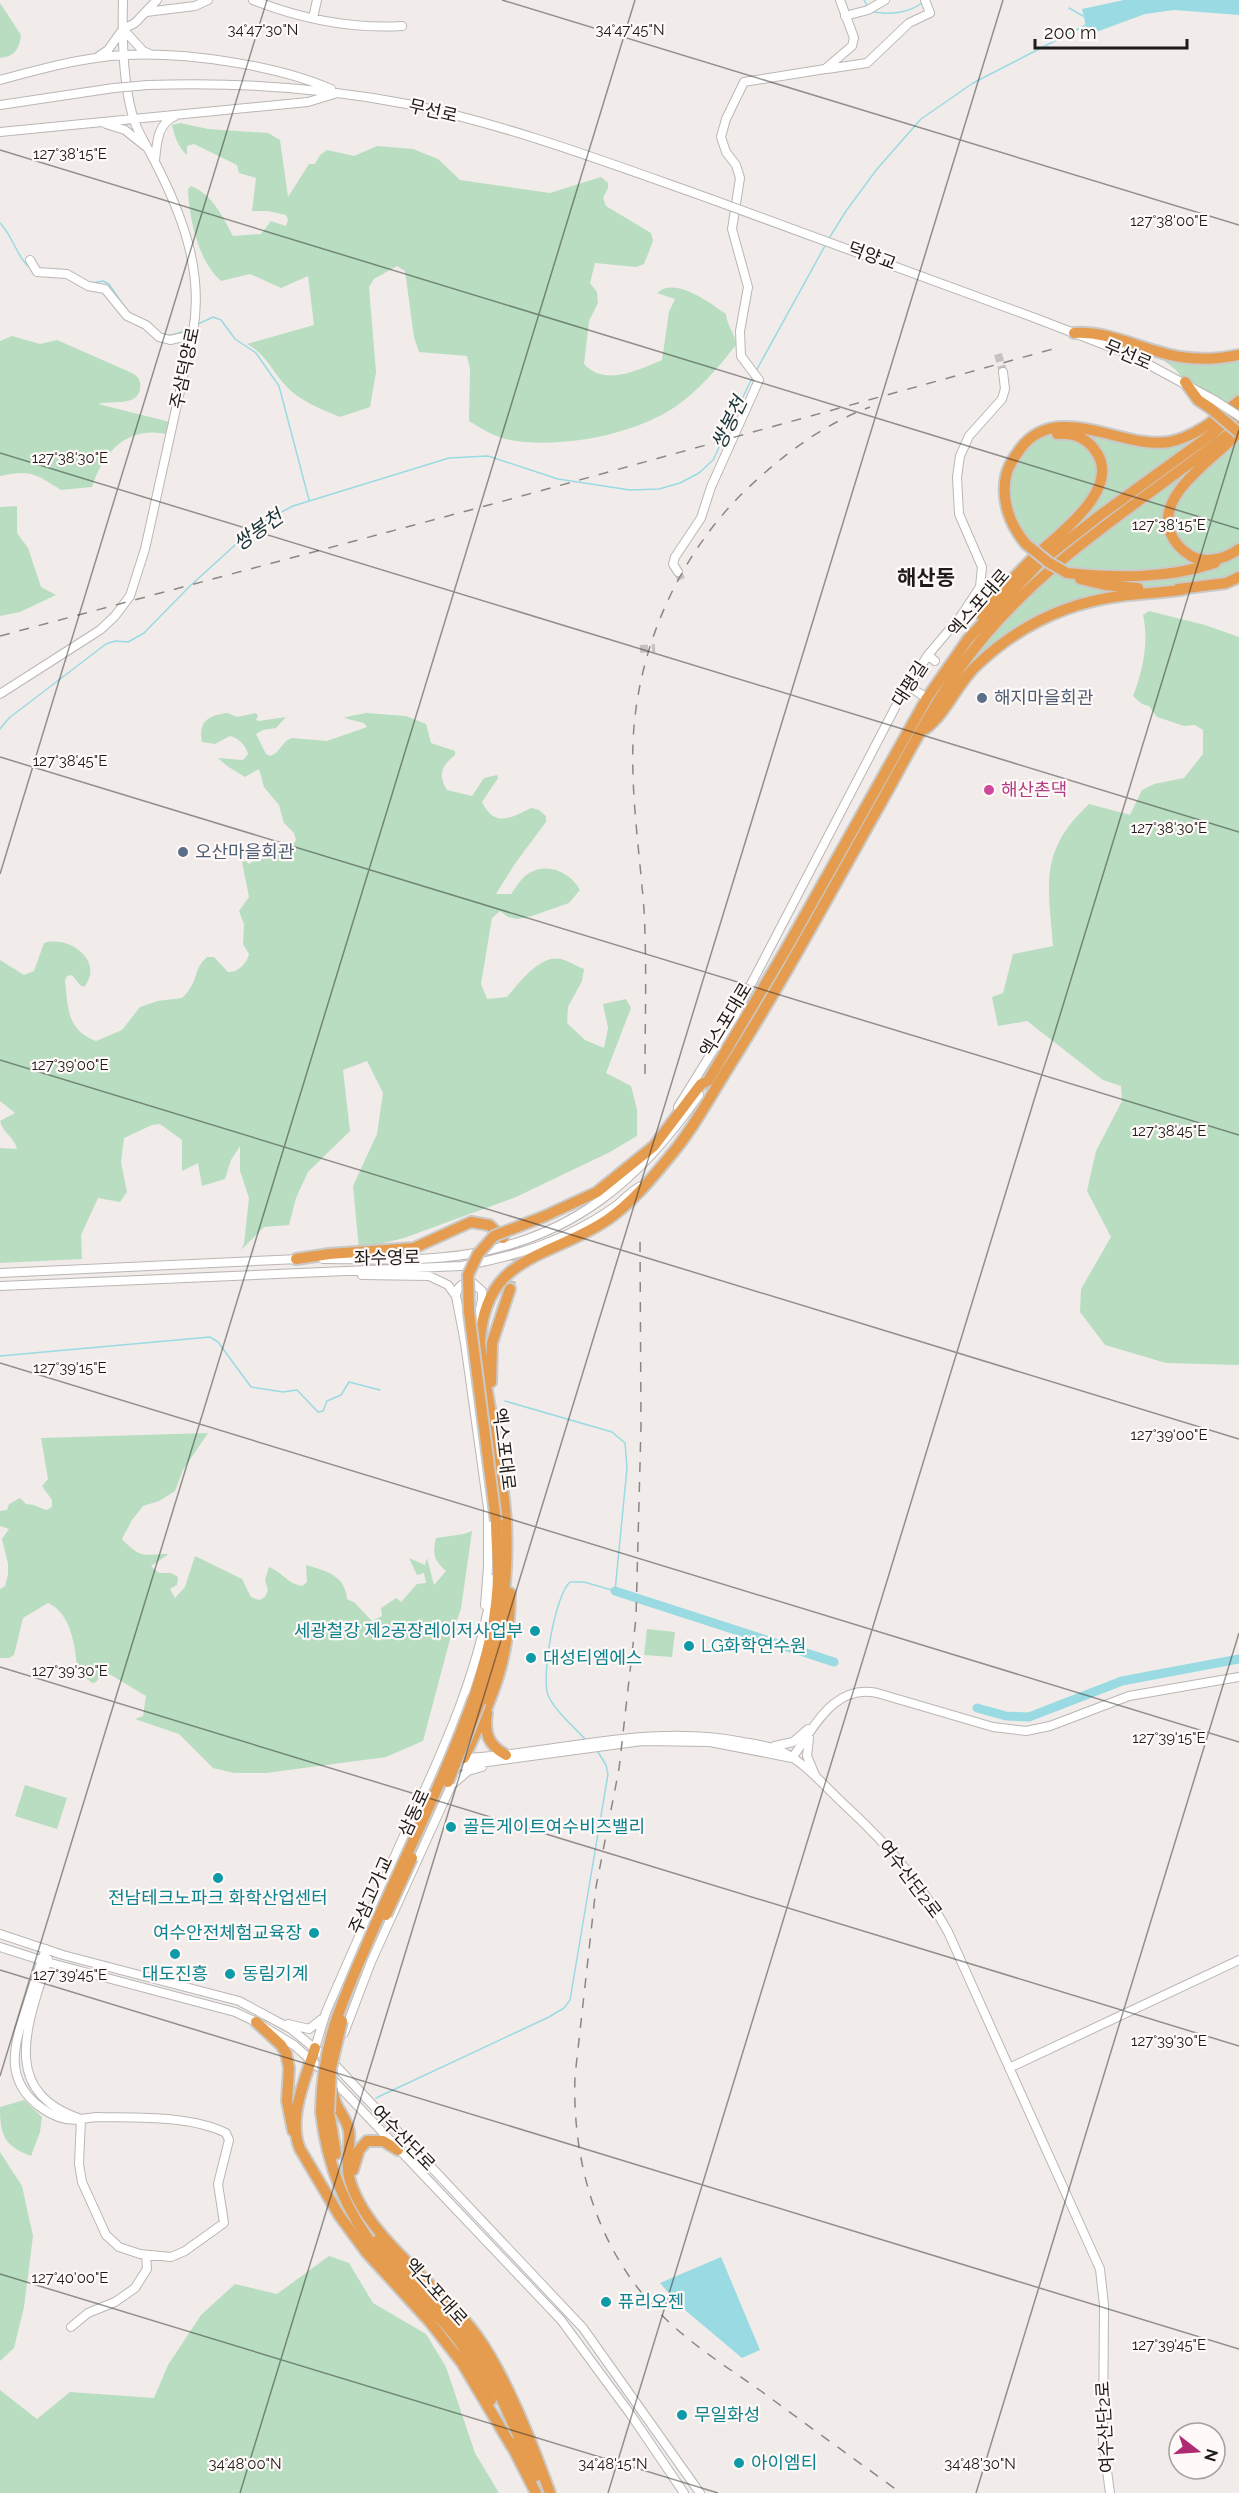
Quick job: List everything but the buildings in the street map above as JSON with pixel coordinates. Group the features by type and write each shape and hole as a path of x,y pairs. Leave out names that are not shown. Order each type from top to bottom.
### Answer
{"highway":[{"path":"1074,333 1110,336 1181,358 1208,359 1239,355"},
{"path":"1185,382 1198,400 1213,404 1239,432 1178,491 1170,507 1168,521 1170,533 1177,545 1194,557 1209,560 1239,551"},
{"path":"1185,589 1087,582 1048,562 1026,544 1009,516 1004,494 1007,472 1027,441 1061,427 1081,428 1154,443 1171,441 1203,428 1239,401"},
{"name":"엑스포대로","path":"481,1701 484,1664 492,1626 498,1573 497,1552 501,1521 469,1311 468,1275 477,1254 494,1236 597,1192 654,1146 700,1084 785,951 927,698 968,639 1039,563 1099,516 1197,446 1239,410"},
{"name":"엑스포대로","path":"481,1701 491,1670 504,1601 501,1521 492,1419 486,1398 480,1343 489,1304 505,1276 525,1260 606,1222 633,1199 674,1153 747,1038 920,732 964,663 1031,586 1066,555 1239,426"},
{"path":"968,639 993,599 1083,512 1095,496 1101,482 1102,468 1097,453 1089,443 1078,437 1052,434 1019,451"},
{"path":"1067,573 1109,577 1157,576 1209,565 1239,551"},
{"path":"920,732 936,719 957,688 975,667 1004,642 1049,616 1090,602 1239,579"},
{"path":"296,1259 329,1254 414,1248 471,1222 489,1225 502,1238"},
{"path":"492,1419 491,1350 497,1324 510,1289"},
{"path":"481,1701 486,1734 494,1747 506,1758"},
{"path":"462,1762 481,1701"},
{"name":"주삼고가교","path":"325,2112 331,2068 344,2015 383,1923 464,1748 481,1701"},
{"path":"256,2022 281,2045 286,2053 289,2068 288,2113 296,2139 339,2216 367,2253 430,2322 462,2363 512,2447"},
{"path":"296,2139 296,2116 315,2048"},
{"path":"334,2081 334,2103 346,2120 349,2130 348,2171 357,2197 376,2227 475,2334 490,2356 503,2380 550,2493"},
{"name":"엑스포대로","path":"325,2112 324,2137 332,2169 350,2211 381,2255 454,2335 467,2353 536,2493"},
{"name":"엑스포대로","path":"325,2112 339,2168 358,2211 384,2248 456,2325 476,2351 544,2493"},
{"path":"357,2197 353,2168 360,2147 368,2141 376,2140 398,2150"}],"street":[{"name":"주삼덕양로","path":"0,694 100,630 115,616 130,596 143,556 193,333 197,287 190,251 180,218 134,119 123,55 123,0"},
{"path":"92,59 108,50 123,29 135,23 157,0"},
{"path":"146,12 195,6 208,0"},
{"path":"253,0 323,23 362,28 402,27"},
{"path":"313,18 317,0"},
{"path":"825,69 854,42 840,0"},
{"path":"845,15 870,9 885,0"},
{"path":"678,572 673,564 675,557 701,518 711,487 758,379 742,359 740,336 748,292 732,229 740,178 738,169 723,146 723,128 744,82 867,63 909,23 930,14 926,2"},
{"path":"123,29 143,51 152,55"},
{"path":"0,80 92,59 123,55 152,55 249,65 289,73 338,92"},
{"name":"무선로","path":"0,105 114,88 148,86 251,84 338,92 408,104 471,119 708,198"},
{"path":"0,132 308,102 338,92"},
{"path":"155,161 160,132 167,121 177,115"},
{"path":"100,122 124,130 148,148"},
{"name":"덕양교","path":"708,198 1035,318"},
{"path":"30,260 36,271 66,274 88,286 105,288 127,316 146,325 159,337 170,340 193,333"},
{"name":"무선로","path":"1035,318 1131,355 1185,382"},
{"path":"928,655 961,616 981,584 981,563 958,514 957,471 960,456 969,436 1002,399 1005,389 1003,372"},
{"path":"1213,404 1239,416"},
{"name":"대평길","path":"700,1084 766,952 895,715 908,686 928,655 935,661"},
{"path":"908,686 927,698"},
{"path":"670,1118 700,1084"},
{"name":"좌수영로","path":"0,1273 296,1259 421,1258 469,1254 500,1247 552,1228 599,1202 649,1160 677,1126 700,1084"},
{"name":"좌수영로","path":"0,1286 441,1268 473,1264 504,1257 545,1243 576,1229 618,1204 650,1179"},
{"path":"343,1271 359,1275 429,1276 448,1285 456,1296 465,1343 488,1508 488,1567 480,1642"},
{"path":"456,1296 459,1287 465,1283 474,1283 482,1291 475,1329 480,1343"},
{"path":"480,1642 491,1596 497,1552"},
{"name":"삼동로","path":"315,2048 326,2012 440,1759 480,1642"},
{"path":"767,1747 793,1742 839,1699 866,1691 993,1727 1031,1730 1050,1726 1129,1695 1239,1677"},
{"path":"792,1758 820,1718"},
{"path":"809,1734 807,1756 819,1781"},
{"path":"451,1786 468,1771 506,1758 605,1740 659,1735 717,1737 767,1747 784,1752 792,1758"},
{"path":"435,1768 462,1762 642,1741 693,1740 792,1758"},
{"name":"여수산단2로","path":"792,1758 891,1851 928,1897 948,1932 1101,2274 1104,2305 1103,2441 1110,2493"},
{"path":"440,1759 462,1762"},
{"name":"삼동로","path":"334,2081 339,2049 371,1962 462,1762"},
{"name":"여수산단로","path":"0,1934 48,1950 239,2001 281,2022 315,2048 336,2066 583,2328 700,2493"},
{"name":"여수산단로","path":"0,1947 235,2012 288,2041 312,2059 561,2320 625,2406 684,2493"},
{"path":"48,1950 18,2032 14,2053 15,2070 20,2085 40,2106 65,2120 96,2117 171,2120 219,2130 229,2138 218,2184 224,2223 179,2254 168,2257 124,2250 106,2235 81,2176 81,2119"},
{"path":"1009,2068 1239,1960"},
{"path":"281,2022 309,2029 317,2024 326,2012"},
{"path":"71,2327 88,2313 115,2302 135,2288 147,2269 146,2255"}],"green space":[{"path":"0,3 21,35 15,51 9,56 0,58"},
{"path":"180,123 208,129 268,133 280,140 288,197 309,164 315,164 320,155 327,150 354,156 377,146 413,149 438,159 460,180 550,193 601,177 608,183 603,198 606,206 651,233 653,241 644,264 636,267 595,263 590,283 597,292 598,303 589,321 584,364 592,371 612,375 632,372 662,360 669,312 675,299 657,293 664,289 683,289 726,314 736,345 692,394 658,417 639,425 618,432 573,441 551,443 510,440 494,435 469,421 470,369 467,356 419,352 414,337 405,271 397,266 374,279 369,287 376,372 370,407 340,417 297,396 264,358 247,344 314,325 308,276 281,288 250,274 221,281 206,262 196,238 190,213 188,189 191,186 211,200 233,236 261,234 271,221 286,226 288,220 286,215 268,211 252,211 256,178 239,173 237,165 194,144 187,146 187,155 177,142 172,125"},
{"path":"12,336 40,344 57,340 132,373 138,378 140,384 138,395 129,401 98,404 174,423 171,435 143,433 121,443 104,461 92,487 61,490 32,474 19,473 0,476 0,341"},
{"path":"1239,355 1239,580 1064,610 975,667 957,653 1038,554 1026,544 1004,494 1019,451 1055,428 1171,441 1228,408 1185,382 1176,370 1158,356"},
{"path":"17,506 17,533 28,548 41,587 56,595 20,612 0,616 0,507"},
{"path":"1149,611 1205,625 1239,637 1239,1365 1166,1363 1105,1345 1080,1312 1081,1289 1111,1237 1087,1191 1096,1151 1122,1101 1121,1086 1103,1080 1027,1021 998,1026 992,997 1003,993 1013,954 1053,946 1049,904 1050,869 1054,853 1073,821 1089,804 1130,815 1142,790 1154,784 1184,778 1203,754 1203,730 1195,725 1184,726 1157,717 1149,706 1142,704 1133,696 1144,656 1143,615"},
{"path":"228,713 237,717 256,713 258,716 256,720 259,721 286,717 276,728 263,730 256,734 266,754 270,756 292,738 327,741 367,727 364,723 344,718 346,717 366,713 406,716 426,724 431,743 455,751 455,755 442,771 442,779 447,790 472,796 484,778 497,775 498,778 482,802 492,816 511,817 531,808 539,810 546,816 546,822 496,894 511,894 521,880 538,869 562,873 569,877 580,890 569,903 532,916 517,919 508,917 500,911 492,918 481,984 487,999 507,997 531,971 545,961 561,959 584,969 582,981 568,1007 567,1023 585,1040 604,1048 608,1028 603,1004 626,999 631,1008 606,1073 631,1086 637,1109 637,1136 610,1152 516,1197 404,1238 359,1249 353,1186 377,1134 383,1093 367,1061 343,1070 350,1131 308,1172 296,1198 289,1225 264,1227 241,1250 244,1244 249,1198 240,1171 240,1146 231,1160 225,1179 202,1186 198,1163 182,1171 182,1140 160,1124 152,1125 124,1138 121,1162 127,1192 120,1202 98,1198 81,1235 82,1259 0,1263 0,1148 17,1149 0,1121 15,1113 0,1101 0,960 24,975 34,971 44,943 64,943 82,953 90,968 89,978 84,987 72,975 67,976 65,980 68,1008 79,1030 96,1041 122,1030 140,1007 158,1001 182,998 188,992 199,966 207,957 214,957 228,972 242,967 249,954 243,944 244,924 239,911 249,897 242,862 246,861 249,864 262,854 273,853 277,846 294,843 296,840 294,833 284,823 279,805 264,787 259,769 245,777 218,758 243,760 248,754 242,743 230,736 215,744 202,742 202,729 206,721"},
{"path":"208,1433 183,1470 175,1491 159,1501 143,1506 122,1539 139,1553 169,1554 151,1566 159,1573 171,1573 178,1577 177,1585 170,1589 175,1598 185,1587 195,1556 242,1579 251,1597 259,1600 265,1597 268,1590 265,1580 269,1567 293,1583 302,1586 307,1582 306,1565 327,1572 338,1579 343,1584 347,1599 355,1603 372,1621 382,1616 381,1608 396,1598 401,1602 417,1584 426,1583 424,1573 417,1575 409,1558 425,1565 427,1558 434,1585 446,1571 435,1556 436,1538 472,1531 461,1609 456,1622 458,1632 453,1628 423,1741 386,1757 266,1773 234,1773 213,1768 179,1734 135,1719 143,1716 146,1696 111,1675 101,1675 96,1682 92,1683 77,1670 71,1632 62,1615 48,1603 23,1618 14,1655 9,1658 0,1658 0,1589 5,1586 8,1575 8,1564 2,1539 9,1529 0,1526 0,1511 7,1510 9,1504 20,1498 26,1504 47,1510 52,1507 52,1500 42,1486 48,1479 41,1438"},
{"path":"647,1629 675,1632 672,1657 644,1655"},
{"path":"25,1785 67,1798 57,1829 15,1816"},
{"path":"24,2100 42,2117 40,2132 31,2156 9,2143 1,2125 0,2107"},
{"path":"0,2152 22,2186 33,2236 24,2307 14,2348 0,2361"},
{"path":"329,2256 349,2263 373,2303 426,2334 446,2367 475,2453 499,2493 0,2493 0,2390 37,2419 70,2392 154,2398 168,2365 201,2315 235,2284 277,2294"}],"water":[{"path":"1124,0 1239,0 1239,15 1174,10 1145,14 1088,35 1082,9"},
{"path":"721,2257 760,2350 742,2358 679,2305 660,2283"}],"waterway":[{"path":"864,0 868,7"},
{"path":"874,12 900,12 912,9 923,2"},
{"path":"1069,8 1083,16"},
{"name":"쌍봉천","path":"828,240 877,169 921,119 973,83 1086,25"},
{"path":"0,223 23,260 31,268"},
{"name":"쌍봉천","path":"756,371 826,244"},
{"path":"69,271 82,278"},
{"path":"92,283 103,281 109,284 128,312"},
{"path":"198,324 213,317 221,320 235,339 256,353 279,386 309,500"},
{"path":"167,336 191,327"},
{"name":"쌍봉천","path":"0,729 9,718 106,644 115,641 128,642 144,633 190,586 257,525 293,506 449,458 488,456 558,479 630,490 659,489 680,483 699,473 713,460 753,376"},
{"path":"0,1356 210,1337 218,1342 251,1387 283,1392 297,1390 318,1412 323,1411 327,1401 341,1395 349,1382 380,1390"},
{"path":"505,1401 612,1432 625,1443 627,1468 615,1591 584,1582 570,1582 559,1603 548,1655 546,1672 548,1695 560,1713 585,1739"},
{"path":"615,1591 834,1662"},
{"path":"977,1708 1006,1716 1029,1717 1122,1681 1239,1659"},
{"path":"376,2098 549,2017 564,2008 570,2000 608,1774 606,1765 598,1752"}],"tunnel":[{"path":"998,354 1003,372"},
{"path":"678,572 682,581"},
{"path":"640,649 655,648"},
{"path":"503,1238 513,1259 510,1289"}],"railway":[{"path":"0,636 500,502 1053,349"},
{"path":"645,1074 645,931 635,805 633,742 636,706 653,637 683,571 702,541 724,513 749,487 805,441 837,422 870,407"},
{"path":"640,1242 641,1425 636,1618 619,1769 596,1887 575,2076 575,2108 583,2170 603,2229 617,2257 634,2283 654,2307 705,2352 901,2493"}],"place":[{"name":"해지마을회관","path":"982,698"},
{"name":"해산촌댁","path":"989,790"},
{"name":"오산마을회관","path":"183,852"},
{"name":"세광철강 제2공장레이저사업부","path":"535,1631"},
{"name":"LG화학연수원","path":"689,1646"},
{"name":"대성티엠에스","path":"531,1658"},
{"name":"골든게이트여수비즈밸리","path":"451,1827"},
{"name":"전남테크노파크 화학산업센터","path":"218,1878"},
{"name":"여수안전체험교육장","path":"314,1933"},
{"name":"대도진흥","path":"175,1954"},
{"name":"동림기계","path":"230,1974"},
{"name":"퓨리오젠","path":"606,2302"},
{"name":"무일화성","path":"682,2415"},
{"name":"아이엠티","path":"739,2463"}],"district":[{"name":"해산동","path":"926,578"}]}
